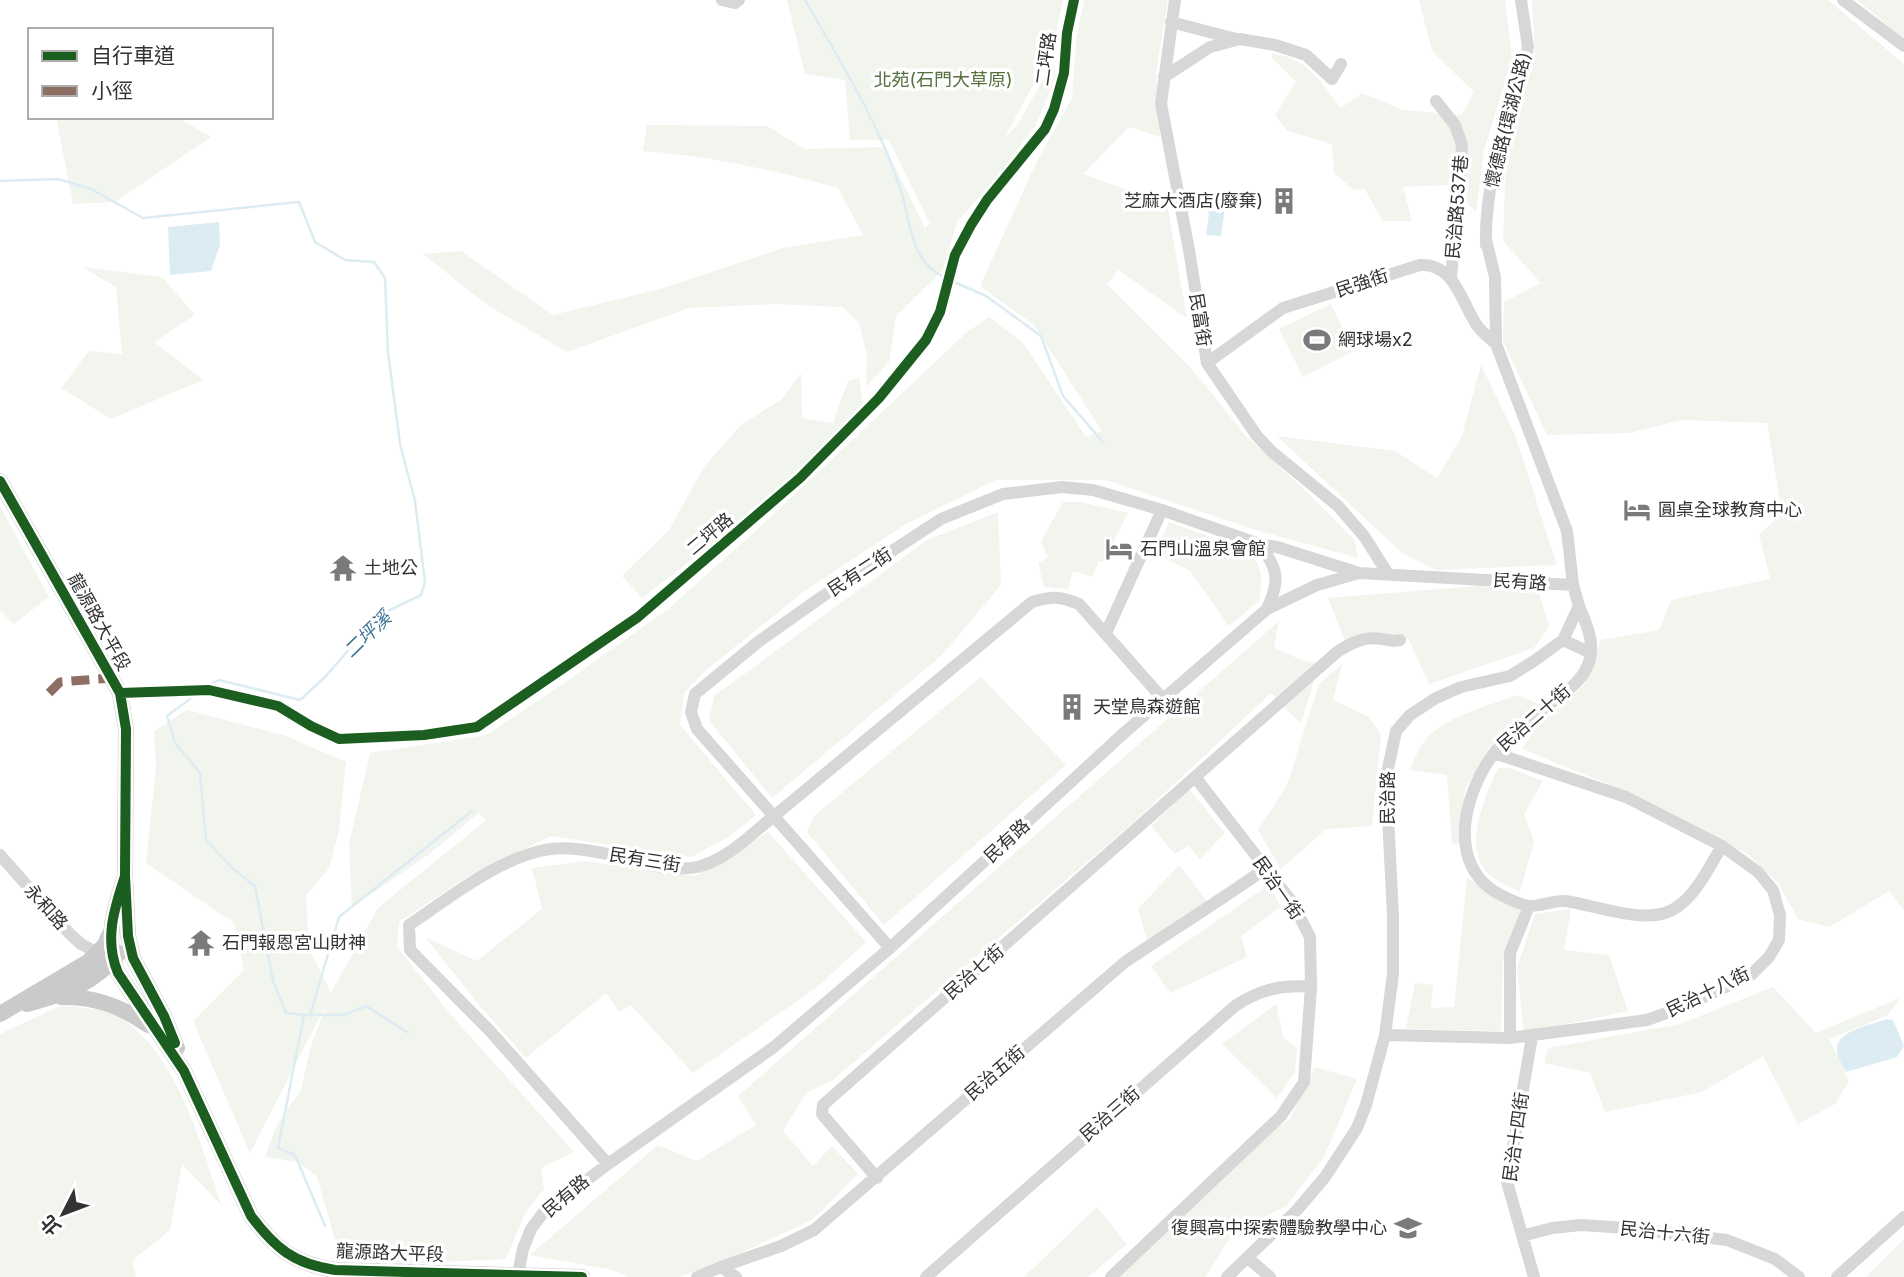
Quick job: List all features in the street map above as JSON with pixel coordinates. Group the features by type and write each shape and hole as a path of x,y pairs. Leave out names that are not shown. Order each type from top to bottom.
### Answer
{"main road":[{"name":"龍源路大平段","path":"0,481 120,693 126,729 125,876 128,936 133,958 174,1040 184,1071 251,1216 267,1237 290,1257 314,1267 335,1270 582,1277"},
{"name":"龍源路大平段","path":"125,876 115,904 110,933 113,961 127,987 184,1071"},
{"path":"7,1010 77,969 97,954 110,933"},
{"path":"7,1010 91,981 113,961 128,936"},
{"path":"77,969 94,962 113,961 135,969 143,978"},
{"path":"41,1000 75,997 109,1003 130,1012 149,1025 165,1041"}],"street":[{"path":"722,0 735,3 739,0"},
{"name":"二坪路","path":"120,693 209,690 278,706 311,726 339,738 437,733 477,727 638,617 747,526 810,468 879,398 926,340 940,312 955,255 971,225 987,200 1045,128 1054,108 1064,73 1067,33 1074,0"},
{"name":"民富街","path":"1175,0 1161,104 1207,363 1257,436 1272,452 1338,506 1364,536 1388,574"},
{"name":"懷德路(環湖公路)","path":"1496,344 1496,314 1487,276 1485,221 1495,158 1527,57 1521,0"},
{"path":"1843,0 1904,46"},
{"path":"1171,22 1240,40 1275,45 1306,55 1332,79 1341,64"},
{"path":"1164,77 1210,47 1240,40"},
{"name":"民治路537巷","path":"1436,101 1455,125 1462,145 1451,278"},
{"name":"民強街","path":"1207,363 1283,308 1420,265 1432,264 1451,278"},
{"path":"1451,278 1478,327 1496,344 1567,531 1573,585 1590,630 1591,653 1563,640"},
{"name":"民有二街","path":"890,948 697,729 691,712 695,694 758,642 823,596 941,520 1003,494 1062,488 1093,490 1162,510 1259,544 1277,547 1359,573"},
{"path":"1106,633 1162,510"},
{"path":"1259,544 1270,557 1276,574 1276,589 1266,610"},
{"name":"民有路","path":"518,1274 523,1249 531,1230 544,1213 608,1164 774,1047 890,948 1163,699 1266,610 1317,585 1359,573 1573,585"},
{"name":"民有三街","path":"608,1164 490,1031 410,950 409,925 508,861 546,850 584,849 668,868 696,867 730,851 1032,602 1050,597 1064,598 1079,604 1163,699"},
{"name":"民治路","path":"1227,1277 1297,1210 1318,1186 1357,1128 1385,1035 1393,974 1386,778 1396,731 1410,715 1436,698 1461,687 1510,676 1534,661 1563,640 1579,606"},
{"path":"1195,777 1337,652 1356,640 1400,640"},
{"name":"民治二十街","path":"1591,653 1587,667 1576,683 1494,752 1468,805 1466,851 1474,872 1495,892 1530,906 1562,901 1630,913 1660,915 1675,908 1696,888 1721,846"},
{"name":"民治十八街","path":"1385,1035 1532,1037 1647,1020 1751,975 1769,957 1779,940 1780,915 1773,890 1758,872 1721,846 1626,797 1494,752"},
{"name":"民治一街","path":"1111,1277 1281,1116 1304,1082 1311,988 1310,937 1292,902 1195,777"},
{"name":"民治七街","path":"877,1178 822,1114 823,1105 1195,777"},
{"name":"永和路","path":"0,855 69,933 97,954 113,961"},
{"name":"民治五街","path":"721,1267 781,1246 814,1230 1125,962 1266,868"},
{"path":"1510,1038 1510,953 1530,906"},
{"name":"民治三街","path":"926,1277 1235,1006 1262,990 1297,986 1311,988"},
{"name":"民治十四街","path":"1532,1037 1507,1182 1534,1277"},
{"path":"1837,1277 1904,1217"},
{"name":"民治十六街","path":"1522,1236 1552,1228 1581,1225 1727,1240 1774,1258 1799,1277"},
{"path":"1248,1258 1270,1277"},
{"path":"697,1277 721,1267 736,1277"}],"green space":[{"name":"北苑(石門大草原)","path":"787,0 1063,0 1052,50 1005,137 1017,125 1053,63 1056,77 1036,125 998,176 957,222 943,270 896,316 889,362 866,387 867,356 859,323 842,307 776,304 689,308 567,352 487,305 423,254 461,251 553,315 664,288 783,248 863,235 838,188 742,165 643,151 647,125 767,126 805,149 885,147 925,228 932,220 929,222 889,140 850,140 845,80 805,74"},
{"path":"1084,0 1168,0 1156,72 1160,137 1129,127 1083,174 1167,204 1187,318 1118,270 1107,284 1192,369 1245,435 1355,541 1358,558 1259,531 1106,480 996,480 906,524 802,593 705,671 684,693 680,725 756,815 730,836 692,857 551,836 470,875 399,922 397,947 452,1016 574,1152 541,1168 544,1189 525,1213 506,1259 377,1265 364,1248 335,1240 317,1176 297,1162 265,1157 276,1126 301,1090 310,1049 327,1003 250,1153 193,1021 244,970 234,923 146,863 156,768 154,731 187,710 286,736 346,762 339,830 329,868 306,896 309,948 331,993 378,908 486,820 479,813 428,855 352,907 349,844 370,753 486,735 567,681 667,610 760,527 966,333 989,317 1024,344 1086,437 1102,431 1034,325 980,286 1037,161 1072,98 1076,41"},
{"path":"1419,0 1505,0 1512,59 1484,150 1476,212 1448,185 1403,187 1412,221 1383,221 1364,188 1354,190 1334,173 1332,144 1287,131 1275,115 1296,82 1272,58 1272,53 1305,66 1320,80 1341,108 1362,93 1403,110 1462,115 1474,92 1432,51"},
{"path":"1532,0 1828,0 1904,64 1904,911 1889,891 1829,927 1798,919 1778,883 1748,854 1630,793 1522,749 1536,728 1584,685 1601,640 1659,630 1671,600 1770,579 1759,534 1782,514 1767,423 1682,420 1629,433 1547,435 1503,341 1504,302 1541,283 1503,241 1506,155 1535,56"},
{"path":"1857,0 1904,0 1904,39"},
{"path":"56,119 180,119 211,137 115,202 73,204"},
{"path":"82,267 162,277 195,315 154,342 203,380 111,419 61,388 89,351 122,354 116,287"},
{"name":"網球場x2","path":"1331,304 1354,351 1303,377 1279,329"},
{"path":"1481,365 1515,435 1557,565 1436,570 1402,553 1277,436 1395,451 1437,478 1462,436"},
{"path":"801,373 802,418 833,423 848,381 859,378 863,403 824,445 751,514 642,598 622,576 669,530 704,467 741,425 782,399"},
{"path":"1063,502 1081,502 1128,513 1103,562 1099,561 1092,577 1073,571 1068,589 1044,587 1038,563 1048,558 1041,541"},
{"path":"0,506 49,597 14,624 0,611"},
{"path":"998,512 1001,585 942,655 772,798 709,720 714,696 927,540"},
{"path":"1169,522 1247,550 1256,561 1261,580 1259,601 1229,626 1190,571 1155,553"},
{"path":"1478,586 1538,590 1549,627 1534,648 1429,684 1408,638 1346,644 1328,598"},
{"path":"1279,621 1274,648 1304,661 1319,664 1301,724 1271,693 1136,820 833,1080 806,1093 783,1131 813,1166 832,1146 858,1174 812,1220 732,1257 679,1277 628,1277 613,1270 530,1255 658,1145 697,1161 756,1125 738,1096"},
{"path":"1342,664 1333,700 1369,717 1381,735 1372,826 1326,829 1281,869 1258,830 1287,785 1319,684"},
{"path":"981,677 1066,765 884,925 807,832 814,816"},
{"path":"1517,695 1539,704 1490,746 1465,789 1459,844 1452,843 1447,775 1410,770 1414,760 1425,741 1441,726"},
{"path":"1498,768 1510,768 1543,781 1524,814 1534,841 1520,892 1491,876 1482,866 1477,853 1478,824"},
{"path":"1189,789 1225,833 1200,859 1188,846 1175,854 1151,826"},
{"path":"768,832 866,942 816,988 693,1073 631,1005 619,1012 606,993 526,1058 479,1005 426,938 477,961 542,909 532,868 586,861 695,876"},
{"path":"1179,865 1208,903 1147,940 1138,909"},
{"path":"1467,878 1522,911 1503,960 1501,1031 1406,1029 1415,983 1433,985 1431,1008 1454,1007"},
{"path":"1269,885 1281,907 1241,936 1247,957 1170,993 1151,966"},
{"path":"1571,909 1564,950 1609,955 1628,1011 1524,1033 1517,968 1535,914"},
{"path":"1773,987 1816,1033 1900,998 1888,1015 1829,1039 1849,1081 1835,1104 1798,1124 1763,1056 1702,1092 1605,1112 1590,1073 1544,1063 1548,1048 1680,1024"},
{"path":"1276,1004 1283,1037 1297,1048 1295,1072 1277,1098 1222,1044"},
{"path":"62,1005 115,1015 136,1030 155,1050 184,1100 222,1206 182,1164 170,1230 132,1261 136,1277 0,1277 0,1034"},
{"path":"1315,1067 1357,1079 1324,1157 1286,1206 1240,1229 1226,1244 1205,1277 1115,1277 1266,1136 1289,1120"},
{"path":"1097,1207 1127,1244 1088,1277 1024,1277"},
{"path":"1904,1239 1904,1277 1866,1277"}],"shaded area":[{"path":"1213,193 1222,195 1226,202 1221,236 1206,235 1209,214 1200,201"},
{"path":"219,222 220,245 211,271 170,275 168,227"},
{"path":"1887,1019 1893,1020 1904,1046 1897,1057 1846,1072 1837,1054 1842,1038 1856,1029"}],"waterway":[{"path":"805,0 882,141 901,191 918,251 924,262 944,277"},
{"name":"二坪溪","path":"0,181 58,179 91,189 143,218 299,202 315,242 345,260 374,262 385,278 388,352 400,444 415,501 425,582 421,595 390,610 359,638 325,677 300,700 219,680 211,684"},
{"path":"954,282 986,296 1041,336 1063,396 1103,442"},
{"name":"二坪溪","path":"194,696 167,716 175,743 200,773 206,840 232,868 255,886 273,981 286,1013 304,1015 278,1148 295,1155 325,1226"},
{"path":"310,1015 339,917 472,811"},
{"path":"304,1015 344,1015 366,1006 407,1032"}],"marked path":[{"path":"49,693 60,682 111,678"}],"cycle path":[{"path":"120,693 209,690 278,706 339,739 424,735 477,727 638,617 800,478 879,398 926,340 940,312 955,255 971,225 987,200 1045,129 1054,109 1064,73 1067,33 1074,0"},
{"path":"0,481 120,693 126,729 125,876 128,936 133,958 175,1043"},
{"path":"125,876 114,912 111,937 118,973 184,1071 251,1216 277,1246 308,1264 335,1270 582,1277"}],"place":[{"name":"芝麻大酒店(廢棄)","path":"1284,201"},
{"name":"網球場x2","path":"1317,340"},
{"name":"圓桌全球教育中心","path":"1637,510"},
{"name":"石門山溫泉會館","path":"1119,549"},
{"name":"土地公","path":"343,568"},
{"name":"天堂鳥森遊館","path":"1072,707"},
{"name":"石門報恩宮山財神","path":"201,943"},
{"name":"復興高中探索體驗教學中心","path":"1408,1228"}]}
